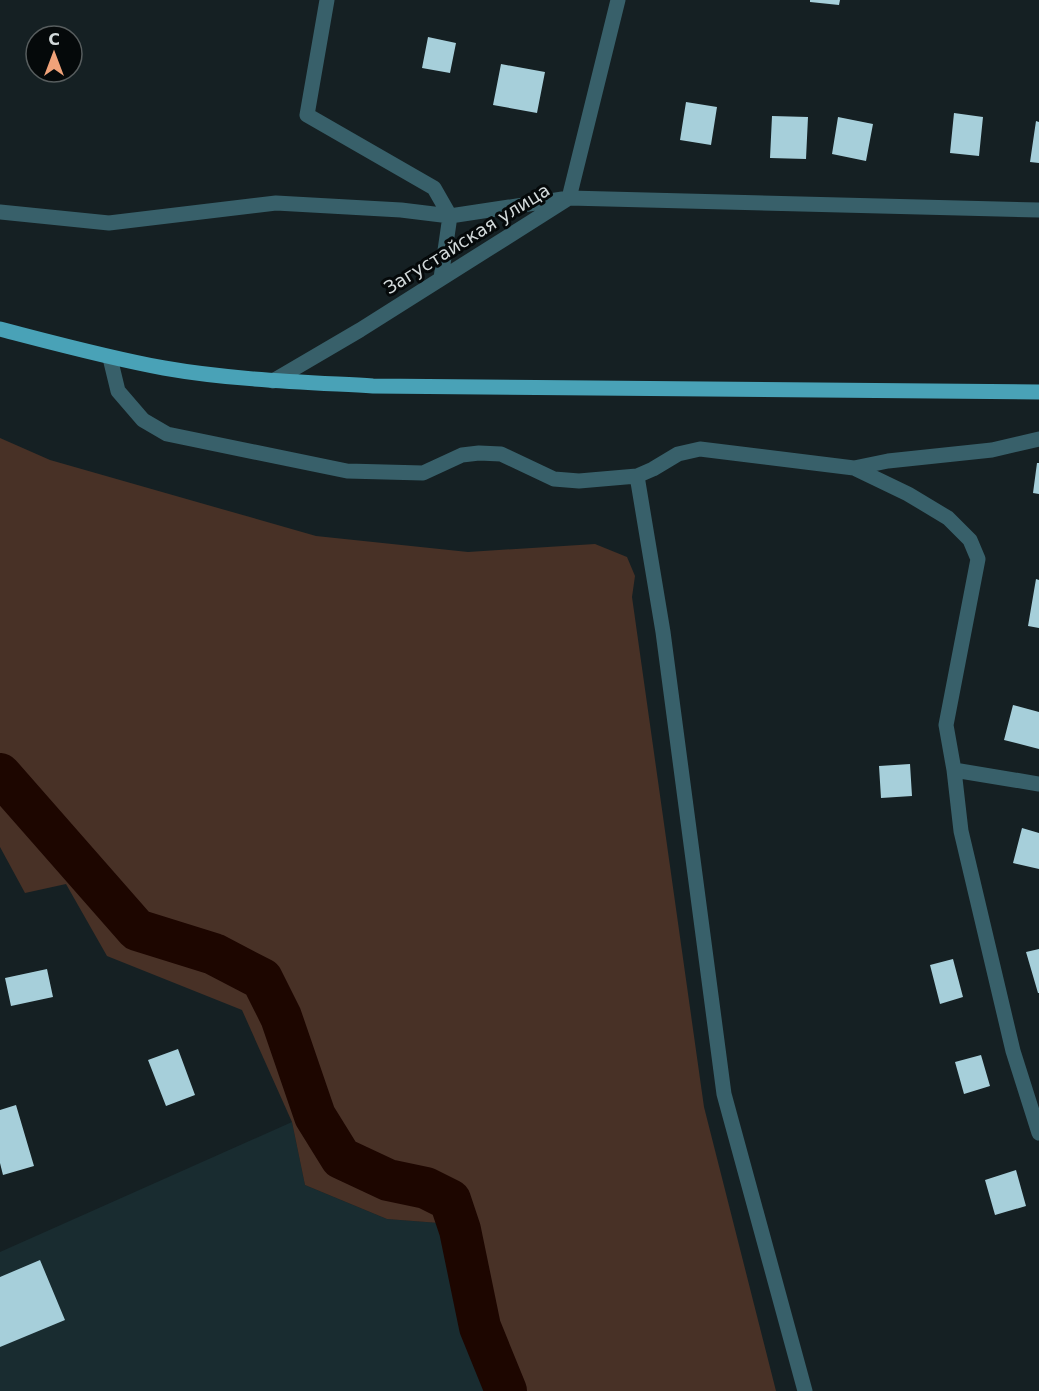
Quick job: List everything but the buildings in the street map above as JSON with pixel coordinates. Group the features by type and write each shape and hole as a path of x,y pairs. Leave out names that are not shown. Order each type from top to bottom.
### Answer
{"main road":[{"path":"0,329 166,369 273,381 373,386 1039,392"}],"street":[{"path":"327,0 307,116 434,188 450,216 441,278"},
{"name":"Загустайская улица","path":"273,381 360,330 569,198 618,0"},
{"path":"0,212 109,223 276,203 401,210 450,216 569,198 1039,210"},
{"path":"110,357 118,391 143,420 167,434 347,471 423,473 462,455 479,453 501,454 554,479 579,481 637,476 653,470 678,454 700,449 854,468 888,461 992,450 1039,439"},
{"path":"854,468 908,494 948,518 970,540 978,559 946,724 961,831 1013,1051 1039,1133"},
{"path":"637,476 663,632 724,1094 805,1391"},
{"path":"954,770 1039,784"}],"shaded area":[{"path":"0,438 50,460 316,536 468,552 595,544 627,557 635,576 632,597 704,1107 776,1391 490,1391 439,1223 387,1219 305,1185 292,1122 242,1010 107,956 66,884 25,893 0,847"},
{"path":"292,1122 305,1185 387,1219 439,1223 490,1391 0,1391 0,1252"}],"waterway":[{"path":"0,774 137,930 214,954 262,979 281,1017 315,1116 341,1158 388,1180 426,1188 450,1200 460,1230 480,1327 506,1391"}]}
